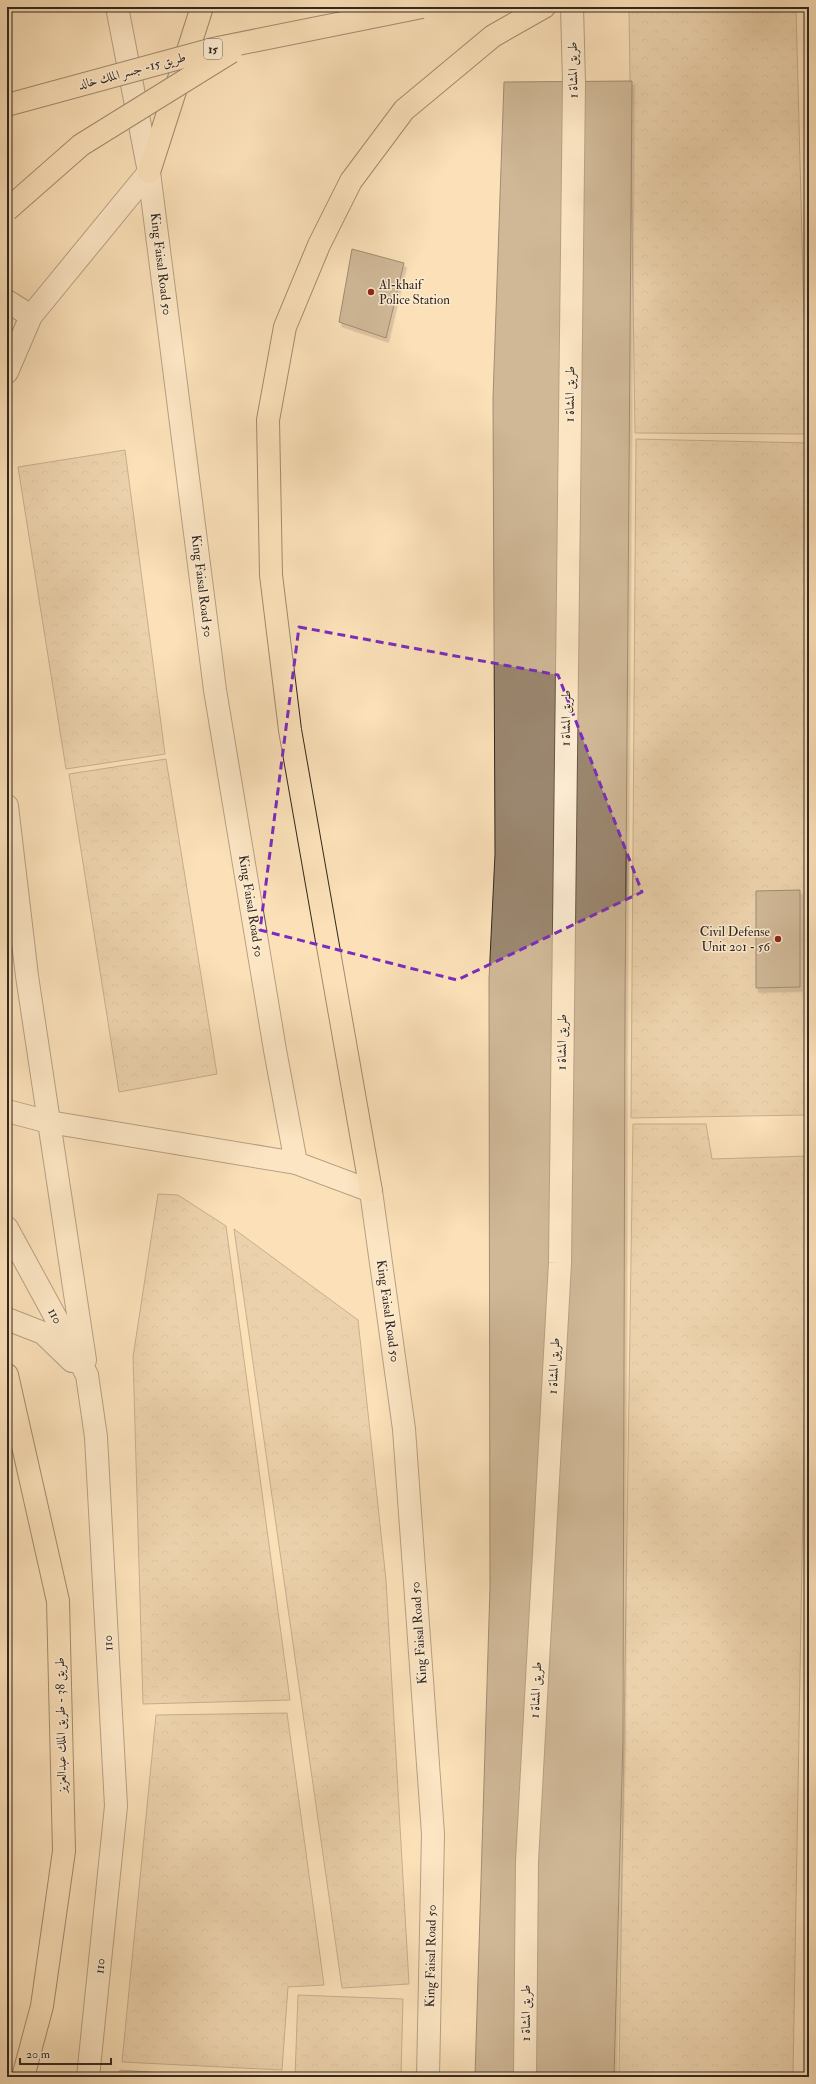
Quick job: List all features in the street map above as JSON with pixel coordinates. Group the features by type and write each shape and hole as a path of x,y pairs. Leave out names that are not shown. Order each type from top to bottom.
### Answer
{"main road":[{"path":"149,172 202,7"},
{"name":"طريق 15- جسر الملك خالد","path":"7,105 214,49 422,7"},
{"path":"371,1191 290,730 271,575 268,420 285,327 319,244 351,181 404,110 493,36 544,7"},
{"path":"7,210 81,145 244,43"},
{"name":"طريق 38 - طريق الملك عبدالعزيز","path":"7,1375 58,1601 64,1820 64,1852 42,2006 23,2077"}],"street":[{"name":"King Faisal Road 50","path":"117,7 149,172 216,690 275,1050 296,1163"},
{"name":"طريق المشاة 1","path":"526,2077 527,1861 560,1263 574,82 572,7"},
{"path":"7,372 31,316 149,172"},
{"path":"7,300 31,316"},
{"path":"7,806 27,976 87,1375"},
{"path":"7,1111 49,1122 296,1163 371,1191"},
{"name":"King Faisal Road 50","path":"371,1191 404,1429 433,1834 428,2077"},
{"name":"110","path":"7,1228 87,1375 96,1437 116,1806 88,2077"},
{"path":"7,1319 43,1333 87,1375"}],"highlighted area":[{"path":"299,627 558,675 642,892 457,980 260,930"}],"green space":[{"path":"629,7 796,7 807,434 635,433"},
{"path":"636,439 808,443 805,1115 631,1118"},
{"path":"125,450 165,754 66,769 18,467"},
{"path":"166,759 217,1074 119,1092 69,774"},
{"path":"633,1124 706,1124 712,1159 809,1156 793,2077 619,2077"},
{"path":"158,1194 178,1195 226,1226 290,1700 143,1704 133,1357"},
{"path":"234,1229 358,1320 386,1580 409,1984 342,1988"},
{"path":"287,1713 324,1985 288,1987 282,2070 122,2062 156,1715"},
{"path":"298,1995 403,1999 401,2077 295,2077"},
{"path":"120,2070 219,2077 118,2077"}],"building":[{"path":"632,81 625,1006 623,1738 614,2077 475,2077 490,1587 489,979 495,854 493,398 504,82"},
{"name":"Al-khaif Police Station","path":"352,249 404,263 386,338 339,322"},
{"name":"Civil Defense Unit 201 - 56","path":"800,890 800,987 756,988 756,891"}],"place":[{"name":"Al-khaif Police Station","path":"371,292"},
{"name":"Civil Defense Unit 201 - 56","path":"778,939"}]}
